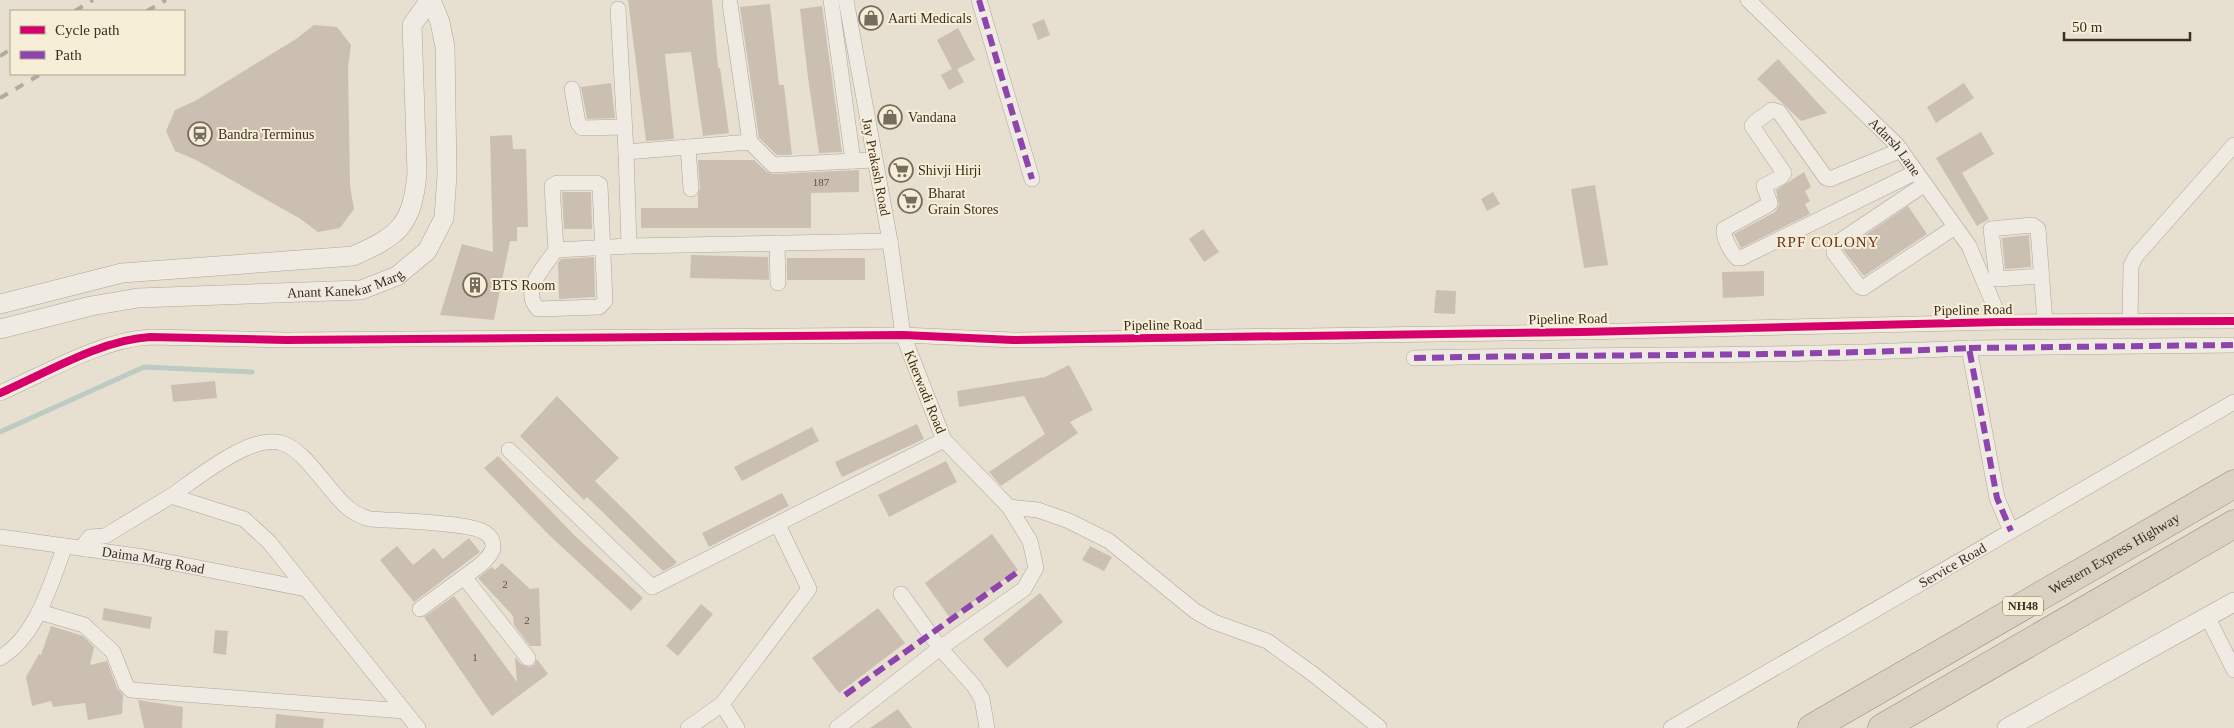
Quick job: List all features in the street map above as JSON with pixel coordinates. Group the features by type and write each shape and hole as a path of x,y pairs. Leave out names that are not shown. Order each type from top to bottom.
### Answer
{"highway":[{"name":"Western Express Highway","path":"1812,728 2234,484"},
{"name":"NH48","path":"1882,728 2234,524"}],"street":[{"name":"Anant Kanekar Marg","path":"0,304 122,274 353,256 383,243 404,225 415,195 417,174 412,25 430,0 440,22 444,48 448,175 444,218 427,251 396,276 360,290 138,298 91,306 0,329"},
{"path":"831,0 853,161"},
{"name":"Jay Prakash Road","path":"846,0 890,241 902,335"},
{"path":"979,0 1032,179"},
{"name":"Adarsh Lane","path":"1748,0 1901,150 1968,246 2002,322"},
{"path":"730,4 750,142 773,165 874,160"},
{"path":"618,9 630,246"},
{"path":"572,89 578,123 582,128 624,127"},
{"path":"1901,150 1830,179 1826,178 1779,112 1772,110 1752,126 1784,173 1781,177 1764,186 1770,203 1768,205 1724,229 1724,236 1734,255 1737,258 1741,258 1920,178"},
{"path":"626,152 750,142"},
{"path":"2130,321 2131,266 2136,256 2234,145"},
{"path":"688,147 691,189"},
{"path":"1920,178 1837,243 1834,247 1834,253 1859,286 1863,288 1955,227"},
{"path":"556,183 597,183 600,185 604,247 605,301 602,305 599,307 538,308 533,303 531,288 556,250 552,186 556,183"},
{"path":"2042,276 1997,279 1990,232 1994,228 2037,226 2042,276 2045,322"},
{"path":"1968,246 1991,239"},
{"path":"556,250 630,246 890,241"},
{"path":"778,243 778,283"},
{"name":"Pipeline Road","path":"0,393 108,345 136,338 296,340 902,335 1013,340 1582,332 2002,322 2234,321"},
{"name":"Kherwadi Road","path":"509,450 652,587 944,440 902,335"},
{"path":"1414,358 1662,354 1735,356 1969,348 2234,344"},
{"path":"1969,348 1997,498 2011,531"},
{"name":"Service Road","path":"1671,728 2234,402"},
{"path":"838,728 940,648 1024,589 1036,568 1030,541 1009,507 944,440"},
{"path":"85,549 86,542 90,537 105,536 242,450 263,443 282,443 294,450 346,508 358,516 370,519 461,526 483,531 490,537 493,544 488,558 420,609"},
{"path":"171,496 244,519 269,542 418,728"},
{"path":"1009,507 1046,513 1070,521 1109,541 1195,611 1214,622 1267,641 1313,674 1378,728"},
{"path":"688,728 722,704 808,589 778,525"},
{"name":"Daima Marg Road","path":"0,537 144,557 306,589"},
{"path":"0,658 13,650 40,612 65,546"},
{"path":"464,577 528,658"},
{"path":"901,594 940,648 974,686 982,699 987,728"},
{"path":"2007,728 2234,602"},
{"path":"40,612 84,625 113,652 126,685 131,690 404,711"},
{"path":"2208,618 2234,670"},
{"path":"722,704 737,728"}],"building":[{"path":"628,0 712,0 718,68 720,68 729,133 703,136 691,52 665,54 674,139 646,141"},
{"path":"770,4 779,85 784,85 792,155 777,155 759,138 740,7"},
{"path":"822,6 842,152 819,153 808,78 800,9"},
{"path":"1044,19 1050,35 1038,40 1032,24"},
{"path":"314,25 337,27 351,45 348,67 350,186 354,209 340,228 318,232 299,218 196,160 175,151 166,131 175,110 195,101 296,39"},
{"path":"958,28 975,60 957,69 964,82 949,90 941,75 952,69 937,40"},
{"path":"1778,59 1827,113 1801,121 1757,79"},
{"path":"611,83 615,118 587,119 581,87"},
{"path":"1964,83 1974,98 1936,123 1927,107"},
{"path":"1981,132 1994,154 1962,173 1989,219 1977,226 1936,158"},
{"path":"512,135 513,149 526,149 528,227 517,227 517,241 510,241 494,320 440,315 462,244 493,252 490,136"},
{"path":"698,160 754,160 767,172 773,174 859,170 859,192 811,193 811,228 641,228 641,208 698,208 700,188"},
{"path":"1804,172 1811,187 1805,191 1810,201 1805,204 1810,214 1741,248 1734,234 1775,212 1779,205 1776,190"},
{"path":"1595,185 1608,265 1584,268 1571,189"},
{"path":"562,192 591,192 592,229 564,229"},
{"path":"1493,192 1500,204 1487,211 1481,199"},
{"path":"1908,206 1927,234 1864,276 1843,250"},
{"path":"1203,229 1219,252 1204,262 1189,239"},
{"path":"2029,235 2031,267 2005,269 2002,238"},
{"path":"691,255 768,257 769,280 690,278"},
{"path":"594,257 595,297 559,299 558,263 561,259"},
{"path":"787,258 865,258 865,280 787,280"},
{"path":"1764,271 1764,296 1723,298 1722,272"},
{"path":"1436,290 1456,291 1455,314 1434,313"},
{"path":"1069,365 1093,410 1070,422 1078,433 1001,486 989,472 1045,434 1024,396 959,407 957,391 1045,377"},
{"path":"215,381 217,398 173,402 171,385"},
{"path":"557,396 619,458 595,481 677,562 673,566 663,571 587,497 584,500 520,436"},
{"path":"917,424 924,439 842,477 835,462"},
{"path":"812,427 819,441 742,481 734,467"},
{"path":"498,456 576,537 643,598 631,611 549,535 484,468"},
{"path":"946,461 957,482 889,517 878,495"},
{"path":"782,493 789,506 709,547 702,533"},
{"path":"992,534 1018,570 950,618 925,583"},
{"path":"469,538 480,552 414,602 380,560 397,546 413,565 434,548 443,559"},
{"path":"1090,546 1112,557 1104,571 1082,560"},
{"path":"502,563 530,589 539,588 541,646 530,646 514,625 513,616 478,578 492,567 495,570"},
{"path":"1040,593 1063,622 1007,668 983,639"},
{"path":"454,596 517,682 515,657 521,664 529,667 534,665 537,659 548,674 492,716 424,617"},
{"path":"701,604 713,614 678,656 666,646"},
{"path":"104,608 152,617 150,629 102,620"},
{"path":"878,608 905,643 839,693 812,658"},
{"path":"51,626 83,636 94,647 90,665 107,661 117,688 123,695 122,714 88,720 85,703 53,707 51,701 32,706 26,677 39,654 41,655"},
{"path":"215,630 228,631 226,655 213,653"},
{"path":"138,700 183,707 182,728 144,728"},
{"path":"898,709 912,728 870,728"},
{"path":"276,714 324,719 323,728 275,728"}],"waterway":[{"path":"0,432 144,367 252,372"}],"railway":[{"path":"77,10 93,0"},
{"path":"149,10 166,0"},
{"path":"0,56 10,50"},
{"path":"0,98 39,75"}],"marked path":[{"path":"979,0 1032,179"},
{"path":"1969,348 2234,345"},
{"path":"1414,358 1761,354 1969,348 1997,498 2011,531"},
{"path":"845,695 1019,571"}],"cycle path":[{"path":"0,393 93,351 131,339 150,337 286,340 903,335 1013,340 1582,332 2001,322 2234,321"}],"place":[{"name":"Aarti Medicals","path":"871,18"},
{"name":"Vandana","path":"890,117"},
{"name":"Bandra Terminus","path":"200,134"},
{"name":"Shivji Hirji","path":"901,170"},
{"name":"Bharat Grain Stores","path":"910,201"},
{"name":"BTS Room","path":"475,285"}],"district":[{"name":"RPF COLONY","path":"1828,242"}]}
